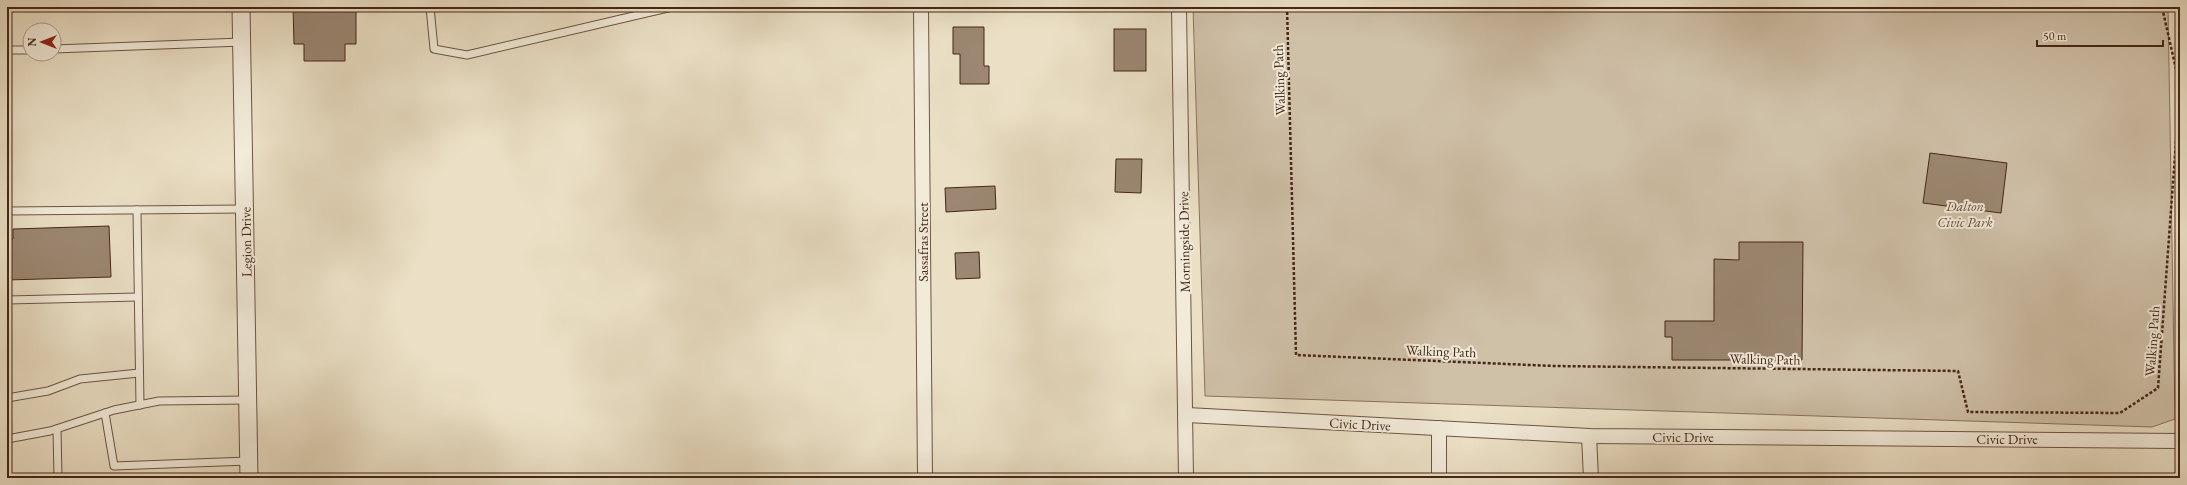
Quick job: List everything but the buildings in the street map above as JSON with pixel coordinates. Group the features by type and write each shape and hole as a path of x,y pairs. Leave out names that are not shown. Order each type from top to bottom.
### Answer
{"street":[{"name":"Legion Drive","path":"241,7 249,478"},
{"name":"Sassafras Street","path":"921,7 925,478"},
{"name":"Morningside Drive","path":"1180,7 1187,415 1186,478"},
{"name":"Civic Drive","path":"1187,415 1589,436 2180,441"},
{"path":"1439,428 1439,478"},
{"path":"1589,436 1591,478"}],"lane":[{"path":"430,7 434,49 467,55 661,8 672,7"},
{"path":"62,49 242,42"},
{"path":"7,50 22,50"},
{"path":"7,211 245,209"},
{"path":"137,210 140,405"},
{"path":"7,300 138,297"},
{"path":"7,398 48,391 80,379 139,373"},
{"path":"7,439 57,429 105,413 159,401 248,400"},
{"path":"105,413 114,466 249,461"},
{"path":"57,429 58,478"}],"path":[{"name":"Walking Path","path":"1286,7 1296,355 1554,366 1958,371 1968,412 2104,413 2120,413 2158,388 2180,87 2162,7"}],"green space":[{"name":"Dalton Civic Park","path":"1193,7 2168,7 2175,419 2152,427 1205,396"}]}
